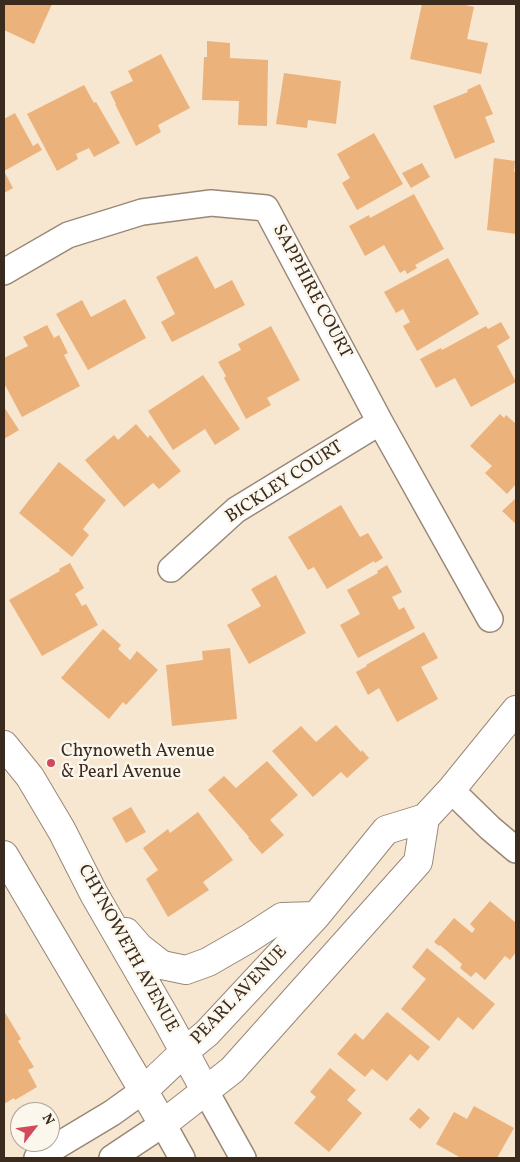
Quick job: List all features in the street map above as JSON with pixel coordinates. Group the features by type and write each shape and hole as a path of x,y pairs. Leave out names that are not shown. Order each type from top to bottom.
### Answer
{"street":[{"name":"SAPPHIRE COURT","path":"4,272 68,235 142,212 211,203 266,208 380,422 490,619"},
{"name":"BICKLEY COURT","path":"171,569 236,510 380,422"},
{"path":"112,1158 163,1124 232,1070 418,862 425,818 451,790 516,710"},
{"name":"CHYNOWETH AVENUE","path":"4,745 16,757 62,831 94,894 243,1158"},
{"path":"451,790 516,850"},
{"name":"PEARL AVENUE","path":"37,1158 112,1113 144,1090 184,1052 208,1033 316,916 386,830 425,818"},
{"path":"4,854 144,1090 182,1158"},
{"path":"94,894 138,946 162,964 186,970 208,962 282,917 316,916"}],"building":[{"path":"4,4 52,4 34,44 4,30"},
{"path":"422,4 461,4 474,7 467,39 488,43 481,74 410,59"},
{"path":"207,41 230,43 230,58 268,60 267,126 238,125 239,101 202,100 204,57 207,57"},
{"path":"161,54 190,108 158,125 161,132 136,146 110,92 133,81 128,71"},
{"path":"284,73 341,81 336,124 308,120 307,128 276,124"},
{"path":"480,84 493,114 485,117 495,142 455,159 433,106 468,92 467,90"},
{"path":"84,85 120,143 94,157 89,148 76,154 78,159 57,171 27,114"},
{"path":"15,113 33,146 38,143 42,150 4,171 4,119"},
{"path":"374,133 403,184 357,210 342,183 350,178 337,154"},
{"path":"494,158 515,161 516,234 487,230"},
{"path":"422,163 430,177 411,188 402,173"},
{"path":"4,171 13,188 4,193"},
{"path":"414,194 444,249 415,265 417,268 407,274 405,270 400,273 384,245 365,256 349,226 369,215 370,218"},
{"path":"197,256 215,289 232,280 245,305 172,342 161,322 175,314 156,277"},
{"path":"448,258 479,314 417,351 403,326 410,322 403,309 396,313 384,292"},
{"path":"125,299 146,338 88,370 56,314 82,300 91,317"},
{"path":"501,322 510,338 497,346 516,382 471,407 455,378 436,388 420,359 441,348 442,350 486,326 488,329"},
{"path":"47,325 54,338 59,335 68,353 64,355 80,386 22,417 4,383 4,358 28,346 23,337"},
{"path":"271,326 300,380 267,398 271,405 246,419 224,378 226,376 218,362 241,350 238,344"},
{"path":"203,375 240,429 215,445 205,429 173,450 148,411"},
{"path":"4,407 19,430 4,439"},
{"path":"500,414 504,418 506,415 516,424 516,484 507,494 485,473 492,466 470,446"},
{"path":"136,424 148,438 150,435 181,471 159,489 153,483 124,507 85,460 114,435 118,440"},
{"path":"59,462 106,500 83,529 89,535 72,557 19,513"},
{"path":"516,498 516,524 502,511"},
{"path":"341,505 360,537 368,533 383,558 375,563 374,561 327,589 314,567 308,570 288,537"},
{"path":"70,563 84,588 75,594 82,606 86,604 98,625 42,656 9,600 60,571 59,569"},
{"path":"387,565 402,592 392,597 399,610 404,607 415,628 358,658 340,625 360,614 347,590 378,573 377,571"},
{"path":"276,575 306,633 249,664 227,625 261,606 251,589"},
{"path":"103,629 121,645 118,649 130,660 137,651 158,670 126,705 123,702 109,719 61,678"},
{"path":"424,632 438,658 421,667 438,699 397,722 379,688 368,695 356,672"},
{"path":"230,648 237,719 172,726 166,665 203,660 202,651"},
{"path":"336,725 369,758 347,778 341,772 313,797 272,751 301,726 316,742"},
{"path":"267,761 298,795 270,820 284,835 262,854 208,790 224,776 236,788"},
{"path":"131,807 146,832 126,843 112,818"},
{"path":"198,812 233,860 203,882 209,890 168,917 146,879 158,870 143,848 168,829 170,833"},
{"path":"490,901 516,923 516,952 510,960 505,956 485,980 476,972 471,977 460,968 462,964 434,942 454,918 472,933 475,929 470,924"},
{"path":"427,948 495,1004 473,1030 458,1017 439,1041 401,1009 426,979 412,967"},
{"path":"4,1011 21,1039 18,1041 34,1067 28,1070 37,1087 4,1104"},
{"path":"387,1012 430,1047 418,1061 410,1054 387,1081 372,1069 365,1077 337,1054 355,1033 363,1040"},
{"path":"330,1068 356,1090 347,1100 362,1113 329,1152 294,1123 316,1097 310,1092"},
{"path":"474,1106 514,1128 497,1158 461,1158 436,1144 454,1112 467,1119"},
{"path":"419,1108 430,1118 420,1129 409,1119"}],"place":[{"name":"Chynoweth Avenue & Pearl Avenue","path":"51,763"}]}
